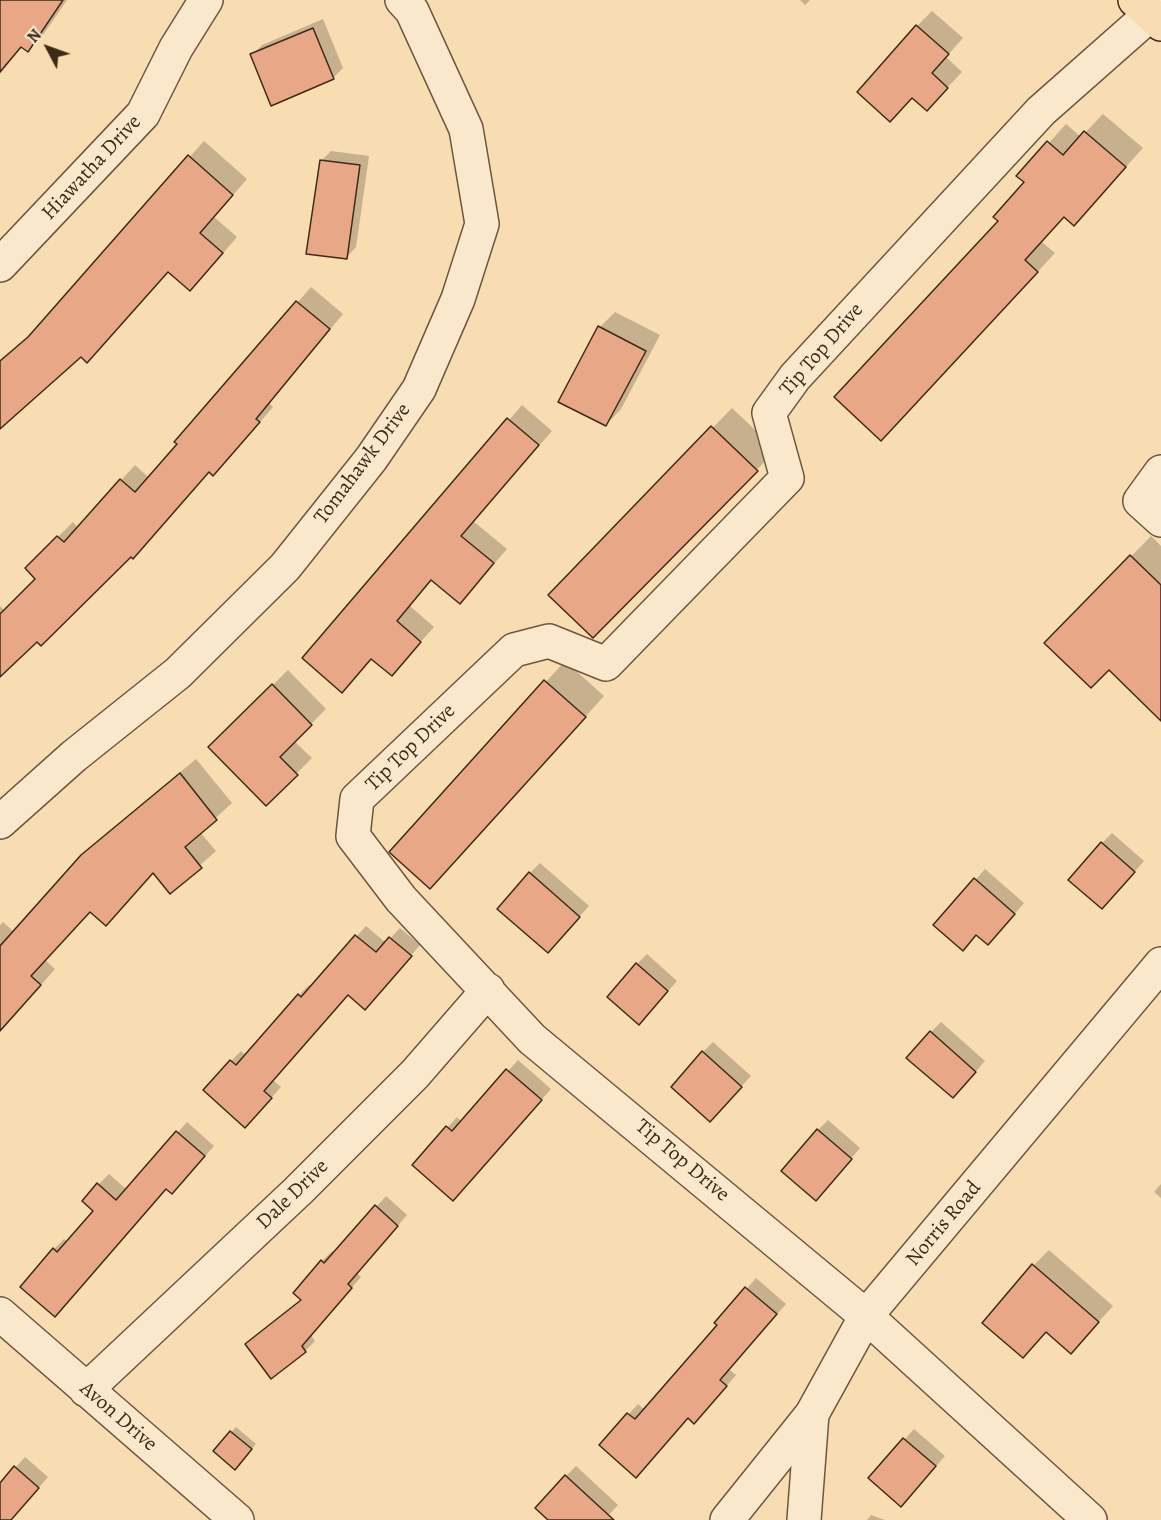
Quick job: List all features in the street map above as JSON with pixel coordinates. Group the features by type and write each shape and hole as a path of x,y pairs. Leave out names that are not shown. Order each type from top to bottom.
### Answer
{"street":[{"name":"Hiawatha Drive","path":"0,265 143,114 176,48 206,0"},
{"name":"Tomahawk Drive","path":"0,822 74,756 178,673 285,567 371,459 419,389 458,299 482,224 466,129 412,11 402,0"},
{"name":"Tip Top Drive","path":"1090,1520 866,1316 532,1039 401,899 353,836 357,799 514,650 549,641 606,664 787,478 769,413 795,377 1041,111 1152,11"},
{"path":"1161,472 1140,501 1161,520"},
{"name":"Norris Road","path":"804,1520 813,1414 866,1316 1161,964"},
{"name":"Dale Drive","path":"86,1390 298,1191 415,1074 488,990"},
{"name":"Avon Drive","path":"0,1314 237,1520"},
{"path":"727,1520 813,1414"}],"building":[{"path":"0,0 63,0 28,52 21,47 0,72"},
{"path":"916,25 949,54 932,73 948,88 927,111 912,98 890,122 857,92"},
{"path":"313,28 334,79 271,106 250,54"},
{"path":"1084,131 1126,167 1074,226 1064,217 1025,260 1038,272 881,441 834,397 998,221 993,217 1024,182 1016,176 1047,141 1063,155"},
{"path":"188,155 233,195 200,233 223,253 190,291 168,272 87,363 81,357 0,429 0,361 28,337"},
{"path":"320,160 360,165 347,259 306,254"},
{"path":"296,301 330,329 256,419 260,422 213,476 209,472 133,559 131,557 41,646 37,642 0,677 0,614 35,579 25,568 57,536 64,542 120,479 135,492 177,444 174,442"},
{"path":"598,326 646,351 606,426 558,402"},
{"path":"507,418 539,445 461,536 494,563 460,604 431,580 397,621 421,642 392,676 371,659 342,693 302,658"},
{"path":"711,426 758,471 593,638 548,595"},
{"path":"1130,555 1161,585 1161,721 1109,670 1091,688 1044,643"},
{"path":"544,680 586,717 430,889 389,852"},
{"path":"272,684 312,725 280,757 298,775 266,806 208,747"},
{"path":"180,773 217,820 185,847 202,868 170,894 153,873 106,926 90,912 31,976 41,985 0,1031 0,946 81,855"},
{"path":"1101,842 1135,872 1102,909 1068,880"},
{"path":"529,872 580,917 548,953 497,909"},
{"path":"974,878 1015,914 988,945 976,935 963,951 933,925"},
{"path":"355,935 376,952 389,937 412,956 365,1010 348,995 264,1091 272,1098 245,1128 203,1090 230,1060 236,1065 298,994 301,997"},
{"path":"636,963 668,991 639,1025 607,997"},
{"path":"930,1031 976,1072 953,1098 906,1058"},
{"path":"702,1051 742,1087 710,1122 671,1087"},
{"path":"506,1069 542,1100 453,1201 412,1165 446,1126 452,1131"},
{"path":"817,1129 852,1159 816,1201 781,1171"},
{"path":"176,1131 205,1156 172,1194 166,1189 55,1317 20,1287 53,1248 57,1252 93,1211 82,1201 97,1183 116,1200"},
{"path":"375,1205 398,1226 348,1284 352,1288 302,1346 306,1352 271,1379 245,1344 301,1300 293,1293 321,1260 324,1263"},
{"path":"1032,1264 1099,1322 1071,1354 1046,1332 1023,1358 982,1323"},
{"path":"745,1287 777,1314 720,1380 727,1386 694,1424 688,1418 636,1478 599,1445 627,1413 635,1419 717,1325 714,1323"},
{"path":"230,1431 252,1449 235,1470 213,1451"},
{"path":"903,1438 936,1466 901,1507 868,1478"},
{"path":"14,1466 39,1488 11,1520 0,1520 0,1483"},
{"path":"565,1475 614,1520 548,1520 535,1508"}]}
